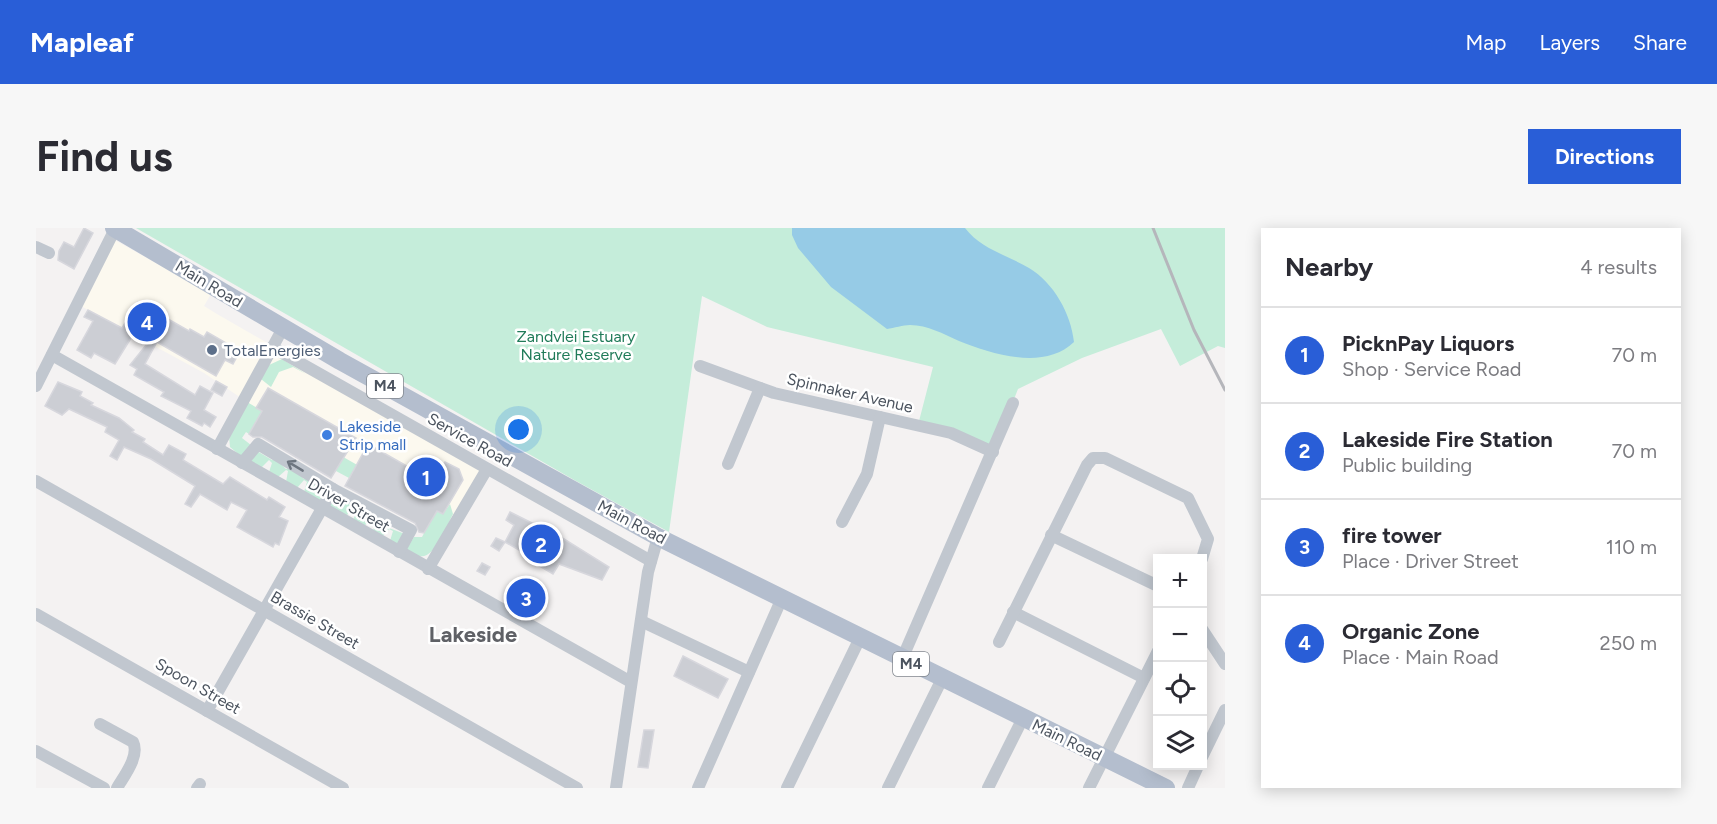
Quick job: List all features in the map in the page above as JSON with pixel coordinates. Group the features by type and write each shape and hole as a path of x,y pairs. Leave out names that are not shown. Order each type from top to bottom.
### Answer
{"main road":[{"name":"Main Road","path":"115,228 283,328 658,537 1166,788"}],"street":[{"path":"36,386 115,228"},
{"path":"36,247 49,253"},
{"path":"217,449 283,328"},
{"name":"Service Road","path":"272,347 651,561"},
{"name":"Driver Street","path":"52,355 631,682"},
{"name":"Spinnaker Avenue","path":"700,366 760,388 951,433 993,452"},
{"path":"728,464 760,388"},
{"path":"902,659 1013,403"},
{"path":"842,522 867,474 879,417"},
{"path":"242,463 258,444 332,492 411,530 399,552"},
{"path":"999,642 1089,461 1096,457 1105,458 1188,498 1208,537 1209,544 1205,554"},
{"path":"428,568 487,469"},
{"name":"Brassie Street","path":"36,481 578,788"},
{"path":"207,711 332,492"},
{"path":"573,517 584,496"},
{"path":"1051,535 1153,584"},
{"path":"616,788 651,561 658,537"},
{"path":"698,788 782,598"},
{"path":"1014,612 1144,678"},
{"name":"Spoon Street","path":"36,614 343,788"},
{"path":"641,621 749,672"},
{"path":"1207,635 1225,664"},
{"path":"786,788 860,638"},
{"path":"1089,788 1153,661"},
{"path":"888,788 942,679"},
{"path":"1207,748 1225,710"},
{"path":"988,788 1023,718"},
{"path":"100,724 136,746 136,754 117,788"},
{"path":"36,751 104,788"},
{"path":"1188,788 1196,770"}],"shaded area":[{"path":"111,238 211,294 204,306 217,314 487,469 455,521 256,408 204,373 79,305"}],"green space":[{"name":"Zandvlei Estuary Nature Reserve","path":"136,228 1225,228 1225,348 1218,346 1180,366 1161,329 1082,358 1018,389 993,452 918,425 933,367 767,327 702,296 669,532"},
{"path":"282,359 306,374 293,367 279,372 271,387 261,379 269,365"},
{"path":"247,402 443,514 450,504 453,514 435,547 425,556 419,556 406,550 414,537 422,537 431,520 353,472 349,478 336,471 257,420 249,434 246,432 242,438 251,445 243,458 230,447 229,436"},
{"path":"257,451 272,460 275,458 286,469 292,468 304,479 312,478 327,493 318,501 304,492 307,482 304,480 297,488 286,482 288,471 286,470 278,477 269,472 272,463 269,460 261,468 251,462"},
{"path":"332,496 348,498 353,507 372,513 371,518 378,516 390,524 389,528 405,534 400,547 390,541 393,531 389,529 382,537 373,531 376,521 372,519 364,526 353,520 357,511 354,508 346,516 330,507"}],"water":[{"path":"792,228 965,228 979,241 1029,268 1046,282 1065,310 1074,342 1062,351 1048,356 1018,357 987,351 917,325 887,329 831,287 798,248 792,235"}],"building":[{"path":"84,228 93,233 74,269 58,260 59,251 64,242 74,247"},
{"path":"138,302 189,331 190,329 204,337 207,332 240,351 233,364 225,360 216,376 157,342 145,364 195,395 200,386 213,393 204,410 216,417 210,427 204,423 202,426 187,418 191,411 161,396 164,392 134,375 137,369 130,365 151,339 136,330 115,364 94,353 91,358 77,350 93,321 84,317 88,310 122,328"},
{"path":"216,381 227,387 222,396 211,390"},
{"path":"58,382 82,392 80,396 93,403 91,405 119,418 134,430 132,432 145,439 143,442 163,455 169,445 186,454 183,460 223,484 230,477 267,500 269,497 285,507 279,517 288,521 279,545 275,543 273,547 237,527 247,510 231,502 227,510 200,494 191,507 185,504 195,486 151,459 124,447 117,460 110,456 119,440 105,432 107,427 69,409 62,415 45,406"},
{"path":"268,388 356,438 331,478 262,437 253,437 249,434 262,411 256,408"},
{"path":"368,444 433,481 445,462 459,469 463,480 443,514 437,511 424,533 419,532 415,523 345,486"},
{"path":"510,512 544,529 545,527 609,567 602,580 559,564 553,574 536,564 538,561 505,542 514,525 506,520"},
{"path":"496,538 505,542 499,551 491,546"},
{"path":"482,563 490,567 485,575 477,571"},
{"path":"683,656 728,679 718,698 674,676"},
{"path":"644,730 654,730 648,768 638,767"}],"railway":[{"path":"1153,228 1194,330 1225,390"}],"place":[{"name":"Organic Zone","path":"147,322"},
{"name":"TotalEnergies","path":"212,350"},
{"name":"Lakeside Strip mall","path":"327,435"},
{"name":"PicknPay Liquors","path":"426,477"},
{"name":"Lakeside Fire Station","path":"541,544"},
{"name":"fire tower","path":"526,598"}],"district":[{"name":"Lakeside","path":"473,634"}]}
